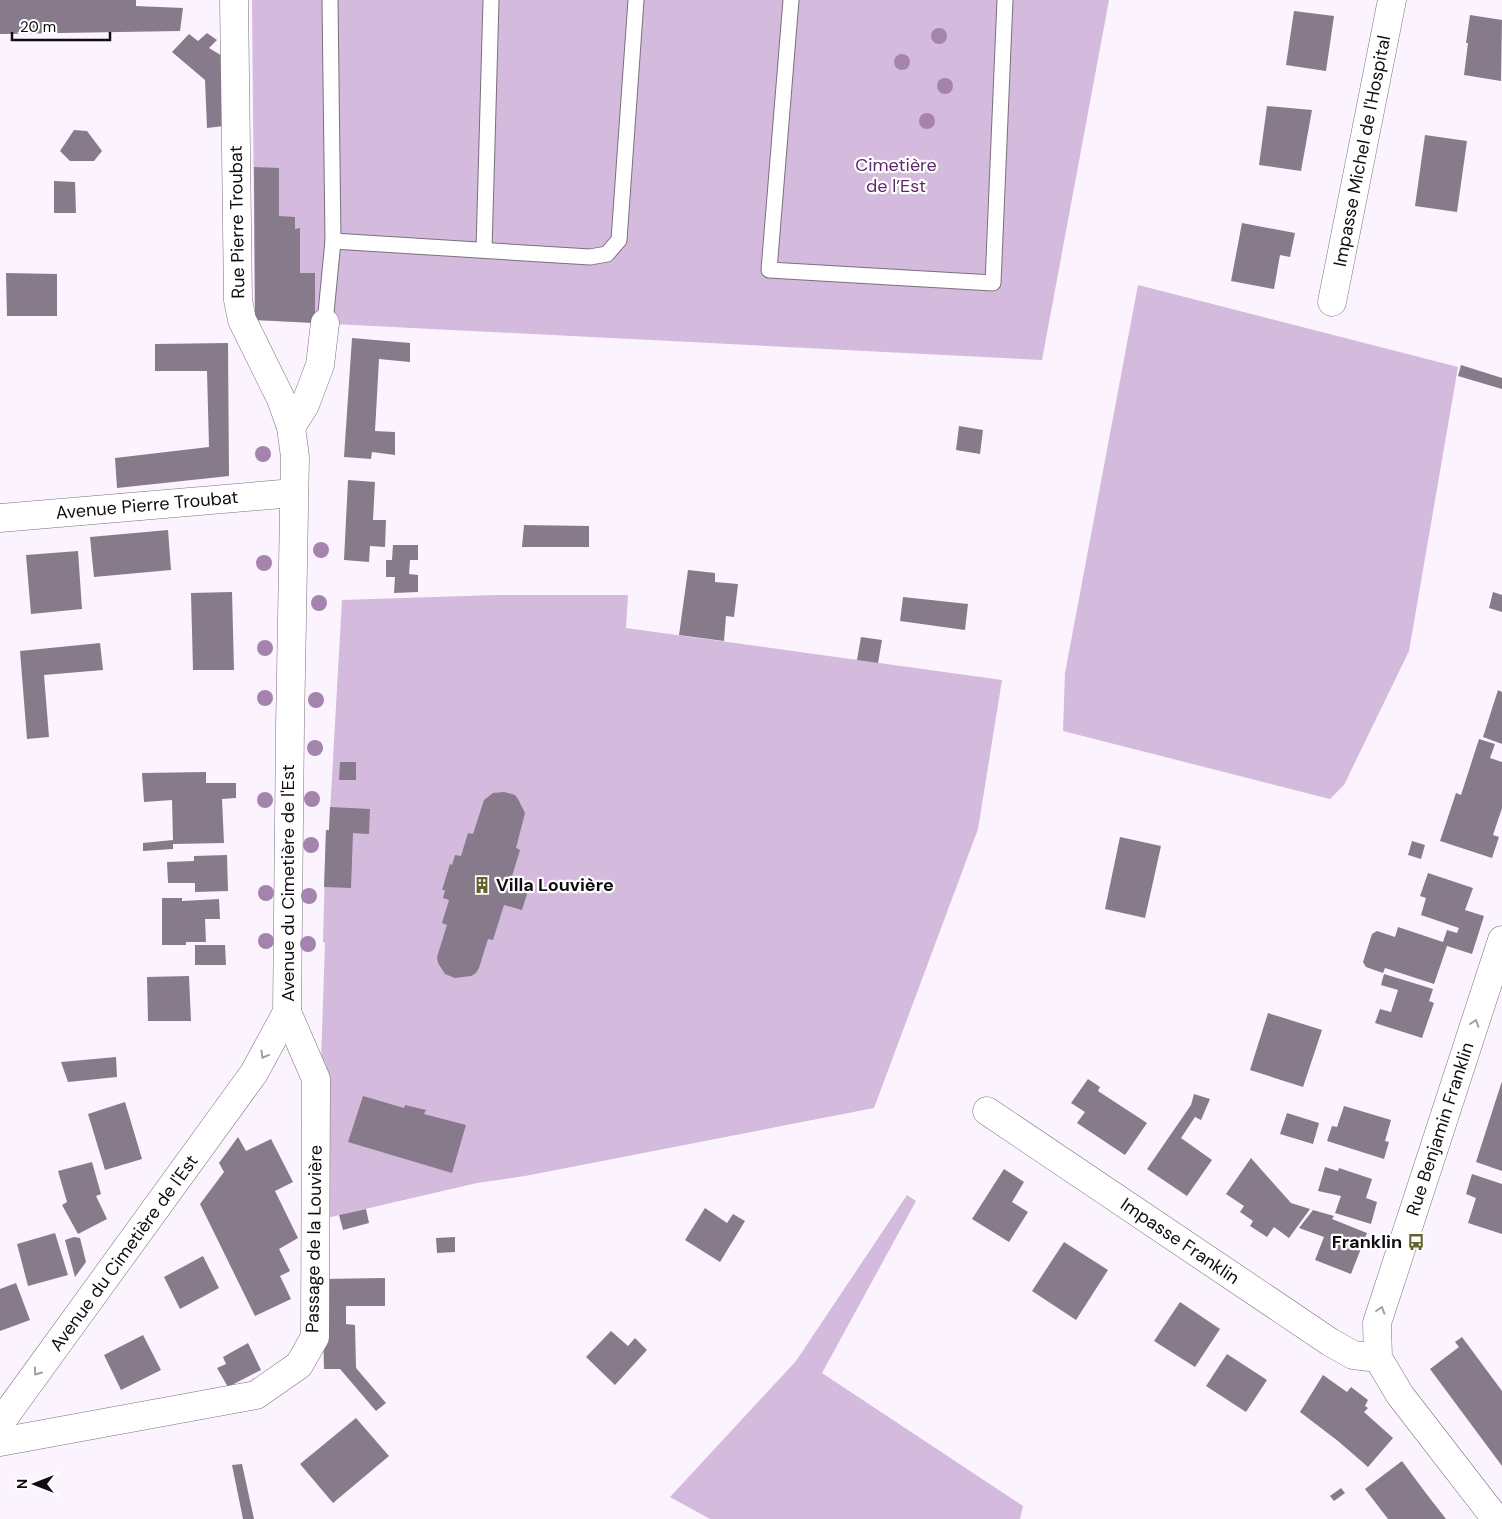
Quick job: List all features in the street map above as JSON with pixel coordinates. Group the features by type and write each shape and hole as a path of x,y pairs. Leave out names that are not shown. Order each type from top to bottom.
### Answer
{"street":[{"name":"Rue Pierre Troubat","path":"234,0 238,300 242,320 281,399 291,427 295,457 294,493"},
{"name":"Impasse Michel de l'Hospital","path":"1332,302 1392,0"},
{"path":"291,427 305,404 320,365 325,323"},
{"name":"Avenue Pierre Troubat","path":"0,518 294,493"},
{"name":"Avenue du Cimetière de l'Est","path":"0,1423 254,1073 287,1012 289,747 294,493"},
{"name":"Rue Benjamin Franklin","path":"1496,1519 1400,1395 1378,1358 1376,1323 1502,940"},
{"name":"Passage de la Louvière","path":"0,1442 256,1395 299,1365 315,1337 316,1079 287,1012"},
{"name":"Impasse Franklin","path":"987,1111 1330,1342 1353,1355 1378,1358"}],"lane":[{"path":"325,323 333,241 330,0"},
{"path":"484,250 491,0"},
{"path":"333,241 590,257 607,254 618,240 636,0"},
{"path":"791,0 769,270 993,282 1005,0"}],"green space":[{"name":"Cimetière de l’Est","path":"252,0 1109,0 1042,360 255,320"},
{"path":"1138,285 1458,367 1409,651 1344,785 1330,799 1063,731 1065,673"},
{"path":"496,595 628,595 626,628 1002,680 978,829 874,1108 525,1176 477,1183 322,1219 321,1061 326,830 329,830 342,600"},
{"path":"907,1195 916,1201 822,1373 1023,1506 1020,1519 710,1519 670,1497 796,1361"}],"building":[{"path":"0,0 136,0 136,6 183,8 180,31 0,34"},
{"path":"1294,11 1334,16 1326,71 1286,65"},
{"path":"1470,15 1502,20 1501,81 1464,75"},
{"path":"207,33 217,40 209,48 224,57 224,126 207,128 205,80 172,52 189,34 198,41"},
{"path":"1267,106 1312,110 1301,171 1259,165"},
{"path":"74,130 87,131 102,151 94,161 70,161 60,151"},
{"path":"1425,135 1467,141 1457,212 1415,206"},
{"path":"254,167 279,168 279,216 295,217 295,229 300,228 300,273 315,273 315,323 255,320"},
{"path":"54,181 75,182 76,213 54,213"},
{"path":"1242,223 1295,233 1290,257 1280,255 1274,289 1231,281"},
{"path":"6,273 57,274 57,316 7,316"},
{"path":"352,338 410,343 410,362 379,359 375,431 395,432 395,455 372,452 371,459 344,457"},
{"path":"228,343 229,476 117,488 115,458 209,447 207,371 155,371 155,344"},
{"path":"1461,365 1502,378 1502,389 1458,376"},
{"path":"959,426 983,430 980,454 956,450"},
{"path":"348,480 375,482 373,520 386,520 385,547 370,546 369,562 344,560"},
{"path":"524,525 589,526 589,547 522,547"},
{"path":"168,530 171,570 94,577 90,537"},
{"path":"393,545 418,545 418,560 410,560 409,574 418,575 418,592 394,593 395,577 386,577 386,560 392,560"},
{"path":"78,551 82,609 31,614 26,555"},
{"path":"688,570 715,573 715,582 738,584 734,617 726,616 724,641 679,635"},
{"path":"232,592 234,670 193,670 191,593"},
{"path":"1493,592 1502,595 1502,612 1489,608"},
{"path":"903,597 968,604 965,630 900,621"},
{"path":"861,637 882,640 878,663 857,660"},
{"path":"100,643 103,670 44,675 49,737 27,739 20,651"},
{"path":"1498,690 1502,692 1502,744 1483,737"},
{"path":"1479,739 1495,744 1490,758 1502,762 1502,808 1493,835 1499,837 1492,858 1440,841 1456,793 1461,795"},
{"path":"340,762 356,762 356,780 339,780"},
{"path":"206,772 206,783 236,783 236,798 222,799 224,843 173,844 173,849 143,851 143,843 173,840 172,800 144,802 142,773"},
{"name":"Villa Louvière","path":"504,792 515,795 525,813 516,848 520,850 510,883 529,888 522,910 504,905 493,940 488,939 476,973 471,976 455,978 445,974 438,963 437,957 447,925 442,923 449,900 443,898 445,890 442,890 450,864 452,865 455,855 461,856 468,833 473,834 484,800 493,793"},
{"path":"330,807 370,809 369,834 353,833 351,888 324,887 326,830 329,830"},
{"path":"1120,837 1161,846 1145,918 1105,909"},
{"path":"1412,841 1425,845 1421,859 1408,855"},
{"path":"227,855 228,891 195,892 195,883 168,883 167,862 194,861 194,856"},
{"path":"1428,873 1473,888 1465,910 1484,916 1472,954 1447,946 1434,984 1385,968 1383,973 1366,967 1363,962 1372,934 1377,931 1395,937 1398,927 1443,942 1447,930 1457,933 1459,928 1421,915 1426,898 1420,896"},
{"path":"162,898 182,898 182,901 219,899 220,919 205,919 206,942 186,942 186,945 162,945"},
{"path":"195,945 225,945 226,965 195,965"},
{"path":"1384,974 1433,989 1429,1001 1434,1003 1422,1038 1375,1023 1380,1009 1391,1012 1398,990 1381,985"},
{"path":"189,976 191,1021 148,1021 147,977"},
{"path":"1268,1013 1322,1030 1303,1087 1250,1070"},
{"path":"116,1057 117,1077 68,1082 61,1062"},
{"path":"1088,1079 1100,1087 1098,1091 1147,1123 1125,1155 1077,1123 1085,1112 1071,1103"},
{"path":"1502,1081 1502,1171 1476,1162"},
{"path":"1194,1094 1210,1099 1201,1120 1195,1117 1181,1138 1212,1160 1187,1196 1147,1169 1191,1105"},
{"path":"363,1096 404,1108 405,1105 426,1110 424,1114 466,1125 452,1173 348,1142"},
{"path":"125,1102 142,1159 105,1170 88,1114"},
{"path":"1344,1106 1391,1120 1385,1141 1389,1142 1384,1159 1327,1141 1332,1126 1337,1127"},
{"path":"1287,1113 1319,1123 1313,1144 1280,1134"},
{"path":"238,1137 246,1151 271,1139 293,1182 275,1191 298,1238 279,1249 290,1271 280,1276 291,1299 255,1316 200,1204 224,1172 219,1163"},
{"path":"1251,1158 1291,1203 1310,1209 1289,1238 1274,1227 1267,1237 1250,1226 1253,1221 1240,1212 1244,1206 1226,1194"},
{"path":"92,1162 101,1194 96,1196 107,1219 78,1234 62,1205 67,1202 58,1171"},
{"path":"1325,1167 1338,1171 1339,1168 1372,1179 1366,1198 1377,1202 1371,1224 1335,1213 1341,1196 1318,1191"},
{"path":"1004,1169 1024,1182 1012,1202 1028,1212 1009,1242 972,1219"},
{"path":"1472,1174 1502,1184 1502,1234 1468,1223 1476,1198 1466,1194"},
{"path":"705,1208 727,1223 733,1214 745,1221 720,1262 685,1240"},
{"path":"366,1209 369,1223 343,1230 339,1215"},
{"path":"1313,1210 1334,1216 1332,1219 1367,1233 1351,1274 1315,1260 1324,1237 1299,1228"},
{"path":"55,1233 68,1275 28,1286 17,1244"},
{"path":"74,1237 80,1238 86,1262 75,1277 65,1240"},
{"path":"455,1237 455,1252 437,1253 436,1238"},
{"path":"1064,1242 1108,1270 1076,1320 1032,1291"},
{"path":"203,1256 219,1288 180,1309 164,1277"},
{"path":"385,1278 385,1306 346,1306 346,1324 355,1325 356,1368 386,1403 376,1411 340,1369 324,1369 322,1279"},
{"path":"16,1283 30,1320 0,1331 0,1289"},
{"path":"1180,1302 1220,1329 1195,1367 1154,1341"},
{"path":"611,1331 628,1346 635,1338 647,1350 615,1385 586,1357"},
{"path":"143,1335 161,1370 121,1390 104,1355"},
{"path":"1462,1337 1502,1391 1502,1466 1430,1369 1459,1347 1455,1342"},
{"path":"248,1343 261,1370 228,1387 217,1368 226,1364 223,1357"},
{"path":"1227,1354 1267,1380 1246,1412 1206,1386"},
{"path":"1323,1375 1347,1392 1351,1387 1368,1400 1365,1406 1368,1408 1364,1412 1393,1438 1368,1467 1300,1412"},
{"path":"356,1418 389,1456 333,1503 300,1464"},
{"path":"1402,1461 1446,1519 1388,1519 1365,1489"},
{"path":"242,1464 254,1519 243,1519 232,1465"},
{"path":"1341,1488 1345,1493 1334,1501 1330,1496"}],"place":[{"name":"Villa Louvière","path":"482,885"},
{"name":"Franklin","path":"1416,1242"}]}
